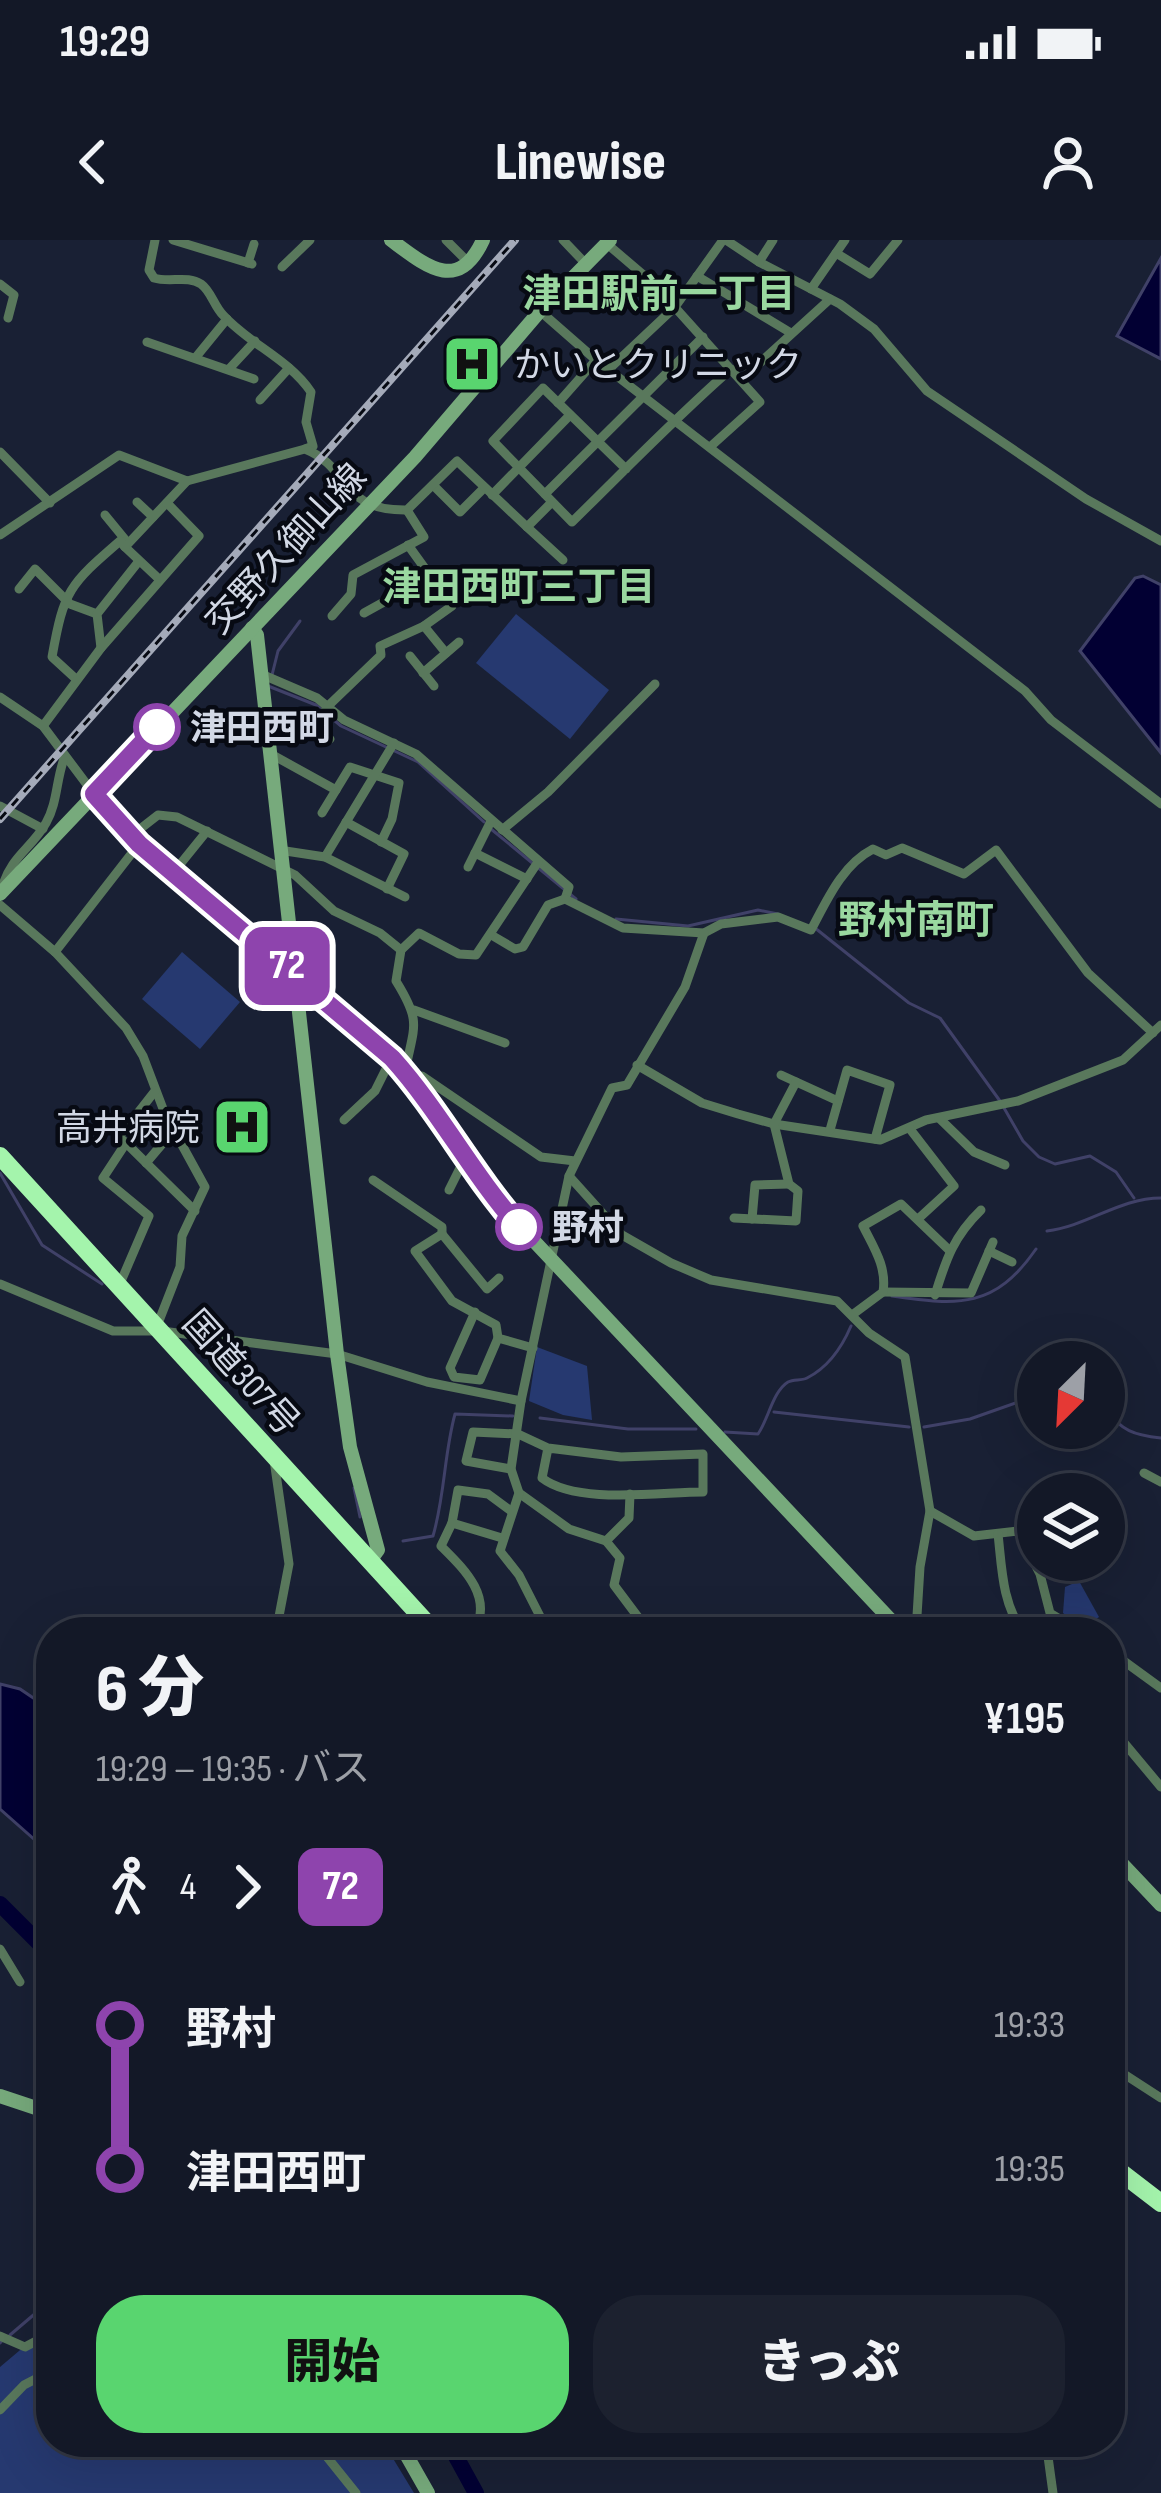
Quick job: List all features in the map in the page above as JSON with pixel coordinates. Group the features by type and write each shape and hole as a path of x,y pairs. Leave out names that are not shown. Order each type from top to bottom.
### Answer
{"highway":[{"name":"国道307号","path":"0,1156 142,1310 161,1322 273,1456 421,1617"},
{"path":"1125,2175 1161,2203"}],"street":[{"path":"127,545 188,481 313,446 306,422 310,392 289,368 227,319 205,286 189,278 170,283 154,278 149,258 155,240"},
{"path":"172,240 250,263 254,244"},
{"path":"282,267 310,240"},
{"path":"391,240 437,270 456,270 470,263 483,240"},
{"path":"446,240 470,263"},
{"path":"563,240 585,263"},
{"path":"608,370 675,307 724,240 874,329 932,394 1086,500 1161,541"},
{"path":"759,262 773,240"},
{"path":"811,290 845,240"},
{"path":"836,253 870,274 898,240"},
{"path":"608,242 675,307 760,402 710,447"},
{"name":"交野久御山線","path":"0,894 461,407 540,311 608,242"},
{"path":"698,276 791,333"},
{"path":"0,284 14,295 8,318"},
{"path":"742,379 830,299"},
{"path":"540,311 608,370 938,621 1025,691 1051,720 1161,804"},
{"path":"196,357 227,319"},
{"path":"526,527 597,441 703,337"},
{"path":"229,369 255,341"},
{"path":"147,342 254,379"},
{"path":"558,403 596,360"},
{"path":"260,400 289,368"},
{"path":"626,469 543,388 494,441 572,522 731,369"},
{"path":"433,485 460,512 519,467 570,415"},
{"path":"305,449 367,504 381,510 407,510 457,461 563,560"},
{"path":"0,452 50,503"},
{"path":"0,536 119,455 188,481"},
{"path":"137,502 153,518"},
{"path":"43,726 101,648 199,536 167,503"},
{"path":"332,616 351,593 353,575 424,537 407,510"},
{"path":"105,515 139,561 159,579"},
{"path":"76,679 52,657 61,606 79,576 120,541 127,545"},
{"path":"330,739 315,730 324,712 381,655 380,646 424,626 452,606 408,545"},
{"path":"101,648 97,614 139,561"},
{"path":"19,589 35,569 65,599 82,611 97,614"},
{"path":"364,613 429,578"},
{"path":"424,626 446,653"},
{"path":"252,628 257,635 337,1354 350,1447 378,1550 370,1561"},
{"path":"423,673 459,642"},
{"path":"410,656 434,686"},
{"path":"261,674 317,698 324,712 391,748 416,754 567,895 623,928 704,933 754,917 778,917 813,927 850,866 873,849 886,855 902,848 964,874 995,850 1088,973 1157,1029 1123,1060 1004,1105 940,1118 875,1139 774,1124 702,1103 638,1065"},
{"path":"502,830 548,792 655,684"},
{"path":"0,698 43,726 135,840 392,1058 465,1158 550,1261 888,1617"},
{"path":"325,857 391,748"},
{"path":"269,753 336,790"},
{"path":"0,894 8,866 43,829 54,808 65,756"},
{"path":"322,813 350,767 399,783 392,819 381,842"},
{"path":"0,806 43,829"},
{"path":"55,952 135,840 158,815 167,814 311,886 334,911 380,933 401,950"},
{"path":"346,822 404,854 387,889"},
{"path":"468,867 489,825"},
{"path":"173,873 207,831"},
{"path":"280,850 325,857 405,898"},
{"path":"475,853 526,879"},
{"path":"407,1074 415,1017 396,981 401,950 419,933 472,957 493,935 536,865"},
{"path":"493,935 515,949 523,947 548,905 567,895"},
{"path":"0,905 55,952 126,1028 205,1187 182,1236 180,1267 161,1322"},
{"path":"637,1617 614,1585 620,1558 606,1541 569,1529 519,1493 512,1469 521,1401 569,1176 612,1088 627,1085 685,987 704,933"},
{"path":"413,1010 505,1043"},
{"path":"344,1120 375,1090 392,1058"},
{"path":"830,1130 847,1070 890,1085 875,1139"},
{"path":"407,1074 422,1076 541,1157 575,1161"},
{"path":"782,1075 838,1101"},
{"path":"734,1218 796,1221 798,1192 789,1184 774,1124 796,1082"},
{"path":"154,1091 119,1137 195,1211"},
{"path":"940,1118 974,1152 1005,1165"},
{"path":"910,1129 954,1186 918,1219"},
{"path":"146,1163 174,1130"},
{"path":"121,1288 149,1216 103,1178 126,1143"},
{"path":"449,1190 465,1158"},
{"path":"569,1176 622,1235 671,1263 708,1279 837,1301 869,1333 904,1357 930,1510 917,1617"},
{"path":"373,1180 442,1227 442,1234 487,1289"},
{"path":"752,1219 755,1184 789,1184"},
{"path":"883,1292 881,1262 863,1226 902,1204 949,1250"},
{"path":"935,1294 949,1250 981,1210"},
{"path":"442,1234 415,1251 452,1301 471,1310 496,1325 498,1338 480,1380 454,1377 450,1368 471,1310 499,1278"},
{"path":"853,1316 883,1292 971,1293 991,1246 1012,1262"},
{"path":"0,1284 113,1330 161,1322 337,1354 427,1382 521,1401"},
{"path":"498,1338 533,1348"},
{"path":"512,1469 466,1461 473,1432 518,1434 548,1448 621,1457 728,1449"},
{"path":"548,1448 542,1478 594,1493 703,1492 703,1454"},
{"path":"273,1456 290,1564 279,1617"},
{"path":"1144,1473 1161,1482"},
{"path":"480,1617 475,1580 441,1546 452,1523 458,1490 488,1494 511,1511"},
{"path":"519,1493 500,1551 519,1574 540,1617"},
{"path":"606,1541 629,1518 630,1494"},
{"path":"930,1510 974,1536 1018,1531 1040,1574 1050,1612 1058,1617"},
{"path":"452,1523 502,1538"},
{"path":"998,1534 1012,1617"},
{"path":"1125,1662 1161,1688"},
{"path":"1125,1744 1161,1786"},
{"path":"1125,1867 1161,1905"},
{"path":"0,1949 20,1982"},
{"path":"1125,2075 1161,2098"},
{"path":"0,2096 36,2109"},
{"path":"0,2336 25,2347 36,2341"},
{"path":"0,2410 36,2379"},
{"path":"326,2457 356,2493"},
{"path":"408,2457 428,2493"},
{"path":"1048,2457 1053,2493"}],"shaded area":[{"path":"1161,258 1161,359 1117,336"},
{"path":"1143,576 1161,585 1161,753 1080,651 1135,578"},
{"path":"516,614 609,690 570,739 476,663"},
{"path":"182,952 240,1002 200,1049 142,999"},
{"path":"537,1347 587,1366 592,1420 529,1401"},
{"path":"1079,1581 1099,1617 1068,1617 1063,1613 1065,1587"},
{"path":"0,1684 36,1700 36,1841 0,1809"},
{"path":"36,2337 36,2457 392,2457 414,2493 0,2493 0,2367"}],"waterway":[{"path":"272,675 278,651 300,621"},
{"path":"268,686 316,705 341,726 418,762 484,822"},
{"path":"491,829 576,899"},
{"path":"616,919 688,926 758,910 778,914"},
{"path":"815,928 909,1003 940,1018 1023,1141 1039,1157 1055,1164 1090,1156 1116,1172 1134,1198"},
{"path":"0,1173 42,1245 102,1284"},
{"path":"1047,1231 1131,1202 1161,1198"},
{"path":"892,1296 937,1301 974,1298 1006,1283 1036,1249"},
{"path":"725,1432 758,1434 783,1386 822,1368 851,1326"},
{"path":"924,1427 970,1419 1017,1402"},
{"path":"774,1412 909,1427"},
{"path":"403,1541 433,1536 455,1414 513,1416"},
{"path":"540,1418 628,1429 696,1429"},
{"path":"1125,1428 1161,1438"},
{"path":"354,1488 360,1517"},
{"path":"0,1904 36,1940"},
{"path":"10,2335 36,2313"},
{"path":"456,2457 476,2493"}],"railway":[{"path":"0,819 515,240"}],"bus line":[{"name":"72","path":"157,727 94,794 139,844 392,1058 519,1227"}],"place":[{"name":"かいとクリニック","path":"472,364"},
{"name":"津田西町","path":"157,727"},
{"name":"高井病院","path":"242,1127"},
{"name":"野村","path":"519,1227"}],"district":[{"name":"津田駅前一丁目","path":"659,293"},
{"name":"津田西町三丁目","path":"519,586"},
{"name":"野村南町","path":"916,919"}]}
